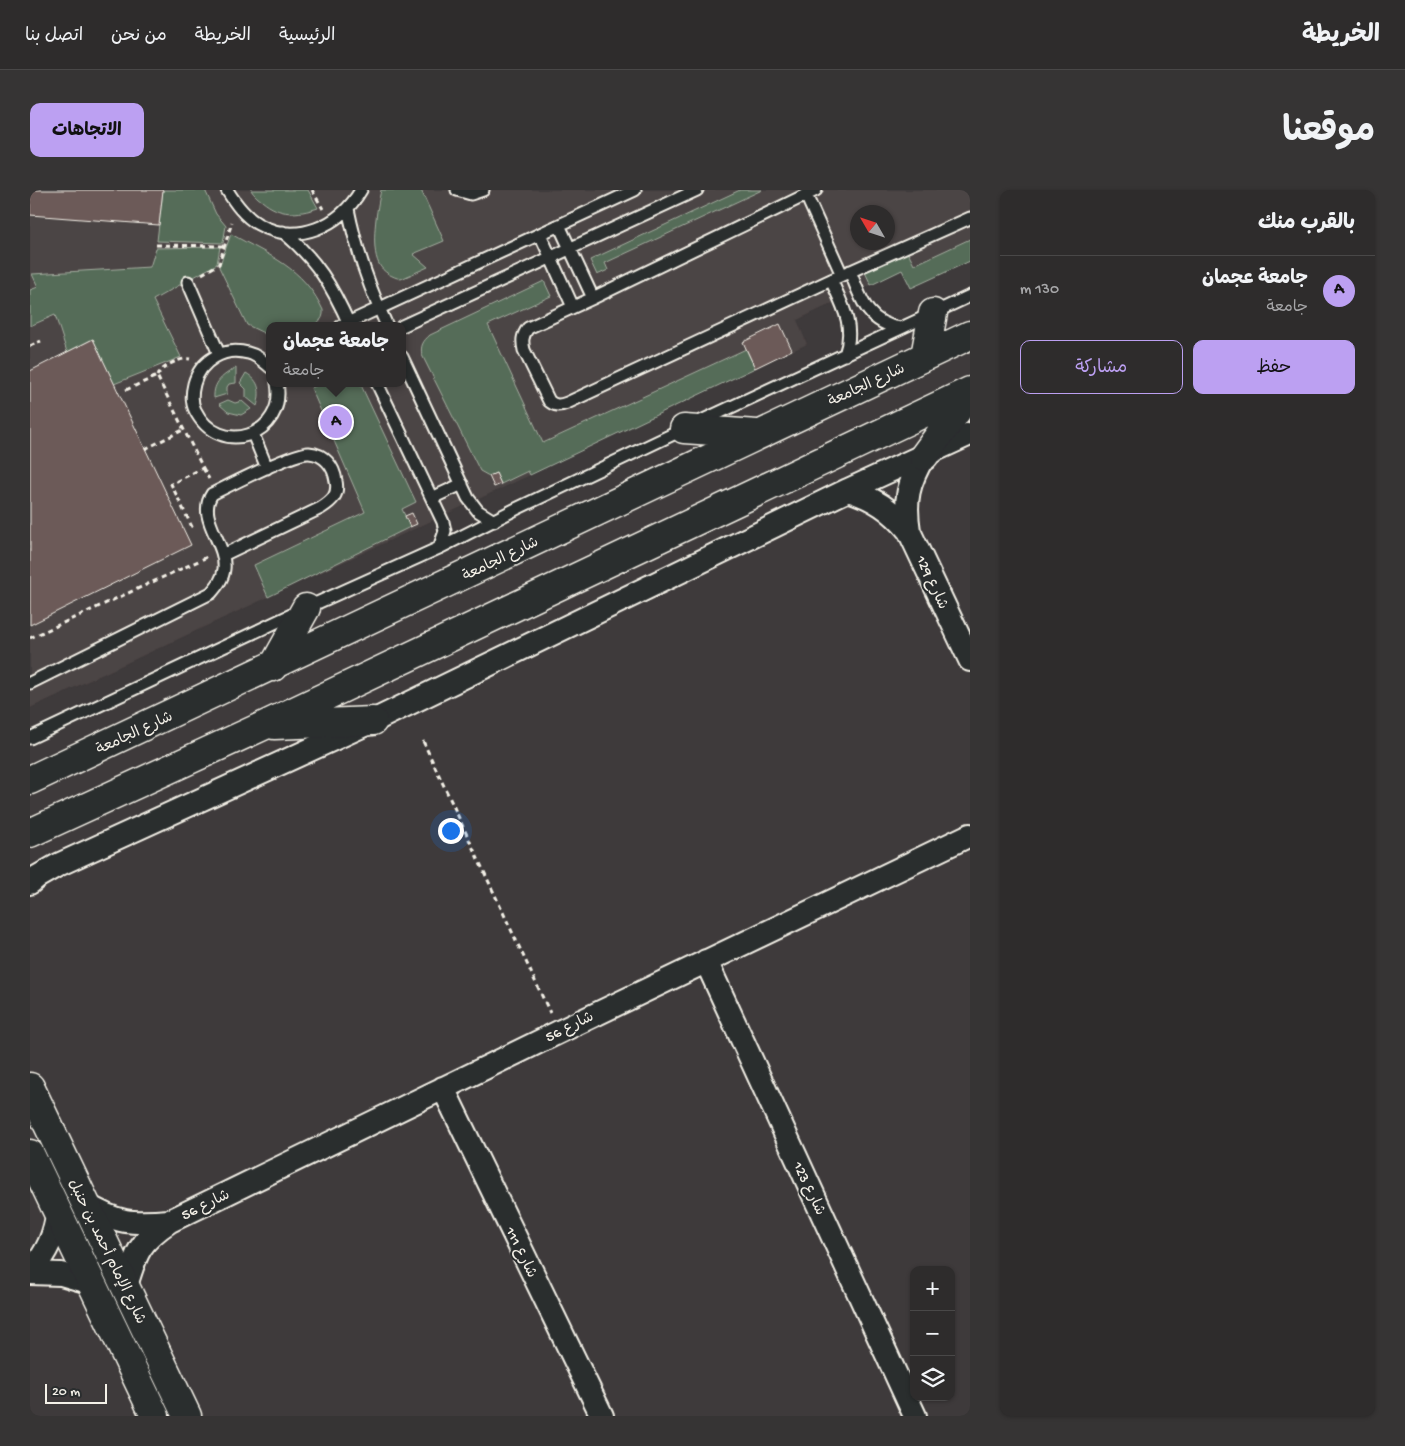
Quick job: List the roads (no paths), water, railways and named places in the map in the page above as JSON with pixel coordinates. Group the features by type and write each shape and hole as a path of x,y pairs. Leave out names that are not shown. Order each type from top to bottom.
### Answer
{"main road":[{"path":"925,356 933,314"},
{"name":"شارع الجامعة","path":"30,780 274,667 758,434 970,335"},
{"path":"924,456 970,392"},
{"path":"30,833 262,726 970,392"},
{"path":"684,429 758,434"},
{"path":"274,667 306,608"},
{"path":"262,726 372,721"},
{"name":"شارع الإمام أحمد بن حنبل","path":"30,1087 187,1416"},
{"name":"شارع الإمام أحمد بن حنبل","path":"30,1154 155,1416"}],"street":[{"path":"30,883 38,876 58,865 372,721 848,490 970,434"},
{"name":"شارع 129","path":"924,456 913,474 907,495 906,513 909,530 970,660"},
{"name":"شارع 129","path":"848,490 882,504 897,516 909,530"},
{"name":"شارع 56","path":"126,1286 140,1247 154,1231 170,1221 970,835"},
{"name":"شارع 123","path":"706,961 915,1416"},
{"name":"شارع 111","path":"443,1088 602,1416"},
{"name":"شارع 56","path":"84,1203 102,1214 126,1222 170,1221"},
{"path":"30,1272 41,1260 50,1245 56,1228 58,1210"},
{"path":"30,1272 61,1274 92,1283"}],"lane":[{"path":"227,190 238,208 258,224 283,232 308,232 332,222 348,209 361,190"},
{"path":"458,190 471,194 483,190"},
{"path":"350,322 635,190"},
{"path":"406,324 697,190"},
{"path":"900,328 881,323 873,316 841,275 811,192 528,328 523,335 522,342 545,396 554,405 560,406 841,275 970,218"},
{"path":"348,209 354,237 385,322"},
{"path":"559,225 593,298"},
{"path":"283,232 306,253 325,277 345,322"},
{"path":"540,234 573,307"},
{"path":"841,275 840,299 850,327 850,336 845,355"},
{"path":"188,282 219,354"},
{"path":"30,738 306,608 439,548 684,429 970,296"},
{"path":"265,358 234,351 219,354 206,362 196,376 192,391 194,407 201,421 211,431 224,436 239,438 253,434 267,425 276,410 278,388"},
{"path":"406,365 468,498 478,512 494,521"},
{"path":"379,387 443,522 445,531 439,548"},
{"path":"253,434 267,468"},
{"path":"30,683 211,593 220,582 224,569 223,555 206,510 212,494 267,468 307,453 320,455 330,463 336,475 338,489 332,501 223,555"},
{"path":"432,498 462,484"}],"place":[{"name":"جامعة عجمان","path":"336,422"}]}
